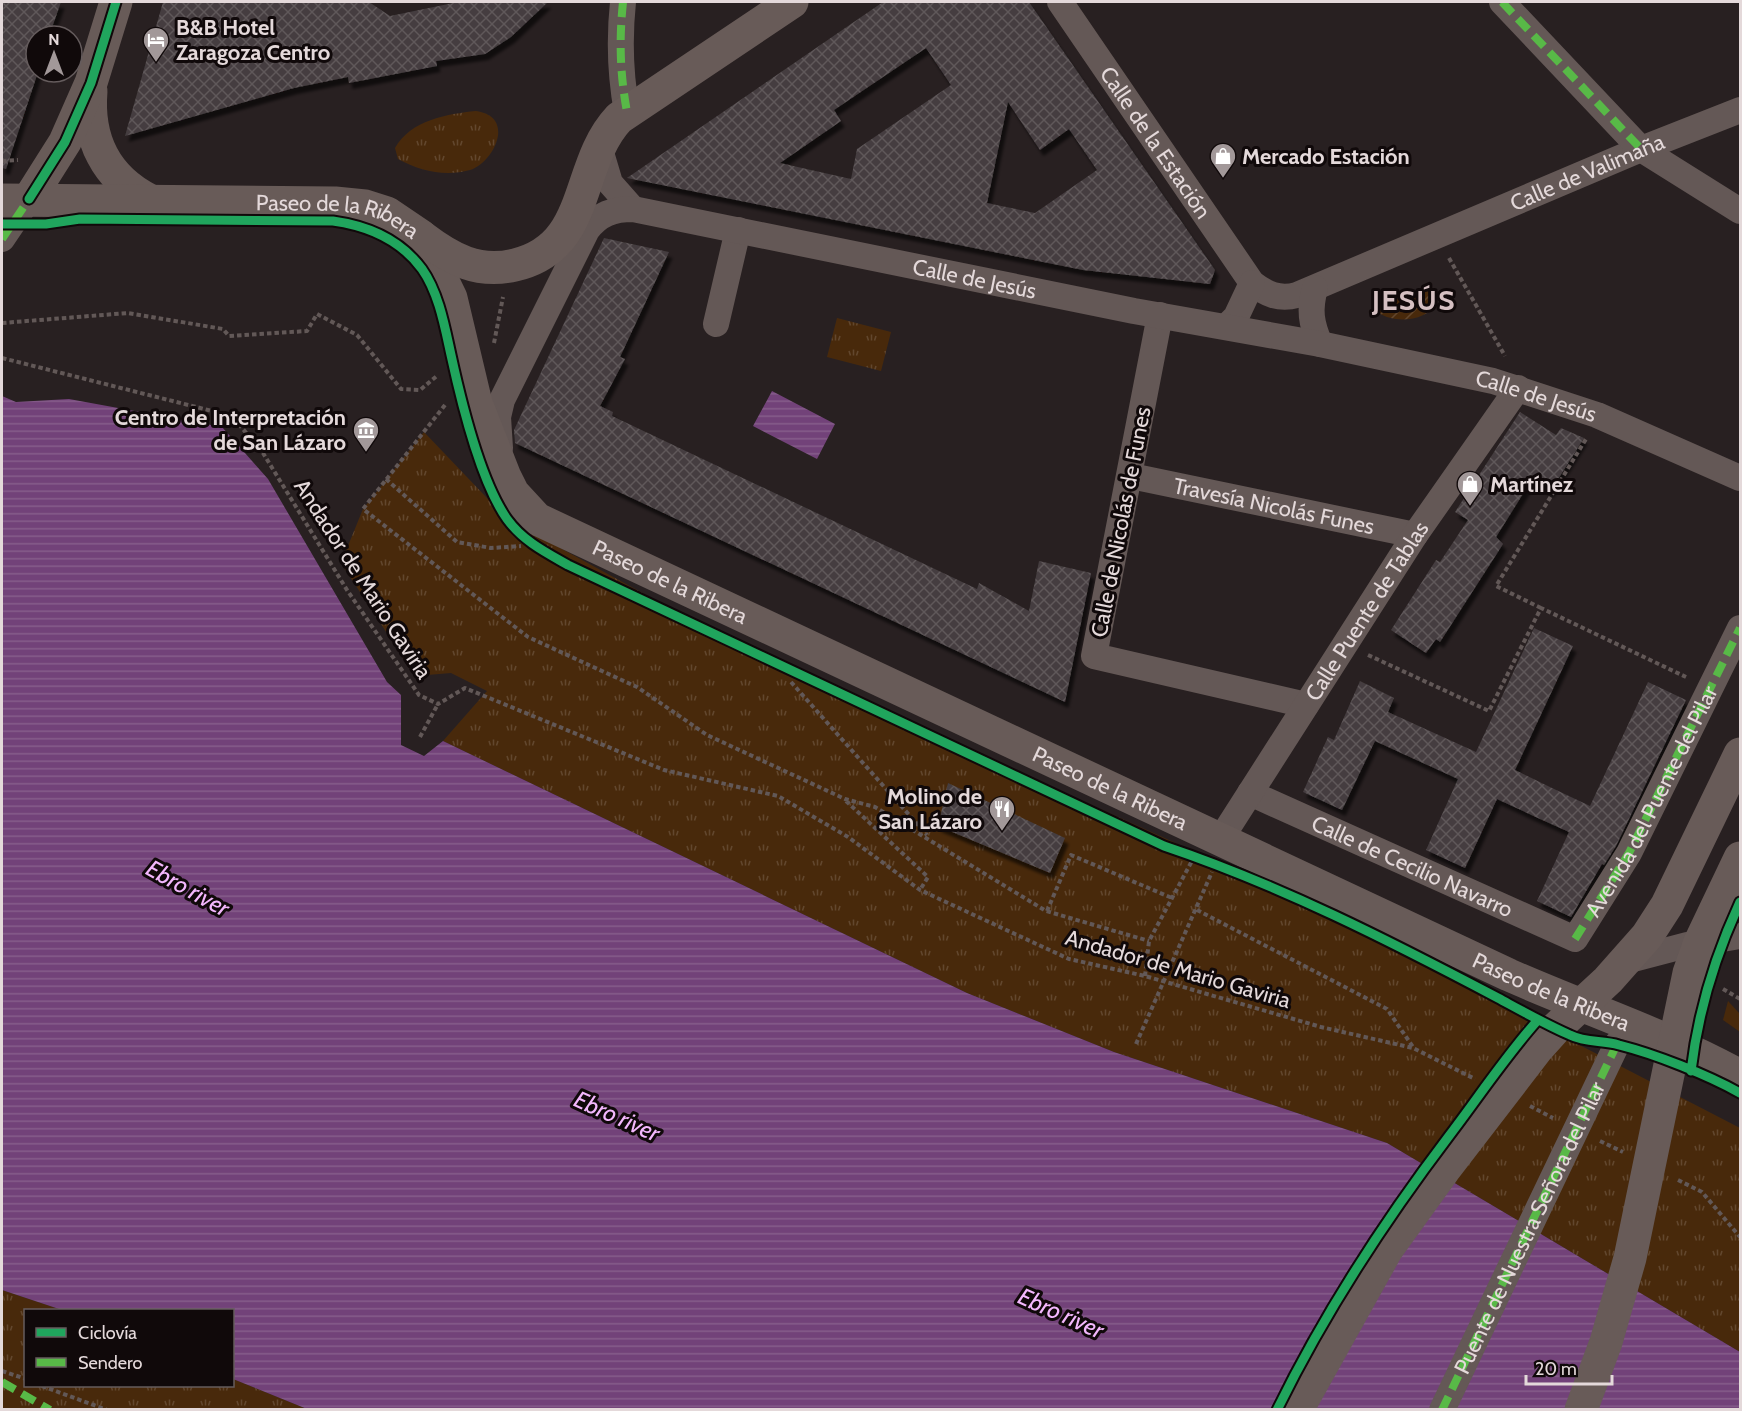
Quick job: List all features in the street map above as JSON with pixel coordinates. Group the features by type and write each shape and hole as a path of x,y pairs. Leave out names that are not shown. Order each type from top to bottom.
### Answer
{"main road":[{"path":"15,199 65,142 91,83 116,2"},
{"path":"421,236 441,251 471,266 489,268 526,262 554,245 564,234 579,204 599,146 612,126 627,112 792,2"},
{"path":"91,83 91,122 100,154 117,177 149,200"},
{"name":"Paseo de la Ribera","path":"15,199 365,206 403,222 421,236 451,298 476,403 513,493 537,519 1207,852 1580,1007 1673,1042 1740,1076"},
{"path":"1297,1410 1387,1248 1538,1049 1555,1029 1626,961 1647,936 1667,905 1740,754"},
{"path":"1581,1410 1606,1342 1630,1258 1683,996 1700,942 1740,858"}],"street":[{"path":"623,2 619,40 620,75 627,112"},
{"name":"Calle de la Estación","path":"1060,2 1252,283"},
{"path":"1502,2 1641,149 1740,211"},
{"name":"Calle de Valimaña","path":"1440,244 1641,149 1740,110"},
{"path":"599,146 610,183 633,209"},
{"path":"2,239 15,199"},
{"name":"Paseo de la Ribera","path":"503,470 498,417 513,375 587,230 601,216 620,209 633,209"},
{"name":"Calle de Jesús","path":"633,209 1160,315 1320,344 1518,388 1597,415 1740,478"},
{"path":"716,324 738,230"},
{"path":"1227,326 1236,317 1252,283 1264,292 1280,297 1297,295 1440,244"},
{"path":"1315,288 1310,306 1310,319 1320,344"},
{"name":"Calle de Nicolás de Funes","path":"1160,315 1131,476 1094,656 1306,705"},
{"name":"Calle Puente de Tablas","path":"1207,852 1250,793 1415,535 1518,388"},
{"name":"Travesía Nicolás Funes","path":"1131,476 1415,535"},
{"name":"Avenida del Puente del Pilar","path":"1575,939 1629,853 1740,628"},
{"name":"Calle de Cecilio Navarro","path":"1250,793 1575,939"},
{"path":"1626,961 1700,942 1740,936"},
{"name":"Puente de Nuestra Señora del Pilar","path":"1442,1410 1617,1044"}],"path":[{"path":"493,353 504,289"},
{"path":"2,323 128,313 223,329 229,336 307,331 317,314 357,335 400,388 420,390 440,374"},
{"path":"451,398 363,509 528,637 637,687 707,735 845,799 876,807 1047,911 1149,941"},
{"path":"1590,434 1496,586 1711,689"},
{"path":"386,479 457,542 491,548 523,546"},
{"path":"521,535 534,546"},
{"path":"1346,644 1489,711 1541,608"},
{"path":"791,682 932,840"},
{"path":"420,737 438,704"},
{"path":"845,799 928,877 920,890"},
{"path":"1185,852 1207,852"},
{"path":"1145,976 1149,941 1172,898 1207,852"},
{"path":"1047,911 1071,855 1172,898"},
{"path":"1136,1044 1212,872"},
{"path":"1723,989 1740,999"},
{"path":"1520,1101 1563,1122"},
{"path":"1595,1138 1627,1154"},
{"path":"1670,1176 1702,1192 1740,1237"},
{"path":"2,1371 24,1379"},
{"path":"45,1387 107,1410"}],"green space":[{"path":"476,111 488,115 496,122 498,130 493,150 479,166 461,172 442,173 424,170 398,159 395,148 410,131 431,120"},
{"path":"1424,287 1432,289 1437,295 1437,303 1426,314 1410,319 1393,319 1379,313 1381,306"},
{"path":"837,318 891,332 881,371 827,357"},
{"path":"424,432 507,519 734,643 1286,893 1740,1128 1740,1352 1387,1143 1114,1052 967,993 443,741 487,691 451,673 415,676 341,563 363,509"},
{"path":"1728,1001 1740,1014 1740,1032 1723,1020"},
{"path":"2,1290 59,1309 24,1309 24,1387 234,1387 234,1379 307,1409 2,1409"}],"water":[{"path":"772,391 835,424 817,459 753,426"},
{"name":"Ebro river","path":"2,396 16,402 69,399 222,427 268,479 387,682 401,695 401,745 424,756 443,741 967,993 1114,1052 1387,1143 1740,1352 1740,1409 307,1409 234,1379 234,1309 59,1309 2,1290"}],"building":[{"path":"2,2 61,2 53,24 24,24 24,84 34,84 6,169 2,168"},
{"path":"163,2 369,2 390,16 458,2 548,2 511,37 485,54 436,61 437,66 349,83 348,77 294,88 125,136"},
{"path":"883,2 1029,2 1215,270 1210,284 1083,270 627,178","holes":["926,48 951,85 857,149 851,179 780,163 841,121 834,110","1008,102 1040,150 1069,129 1097,170 1035,213 987,203"]},
{"path":"604,238 669,252 620,357 625,359 600,406 613,412 612,416 977,589 979,583 1029,611 1039,561 1091,573 1065,702 515,443 514,430"},
{"path":"1520,412 1556,435 1561,428 1584,438 1550,492 1531,481 1496,537 1503,544 1440,642 1436,639 1426,653 1391,630 1436,560 1440,562 1468,520 1455,512"},
{"path":"1534,628 1573,646 1515,770 1590,806 1648,682 1686,700 1616,846 1604,865 1602,864 1571,917 1537,901 1569,832 1497,799 1465,868 1426,850 1458,779 1375,741 1342,810 1303,792 1328,737 1334,740 1360,681 1394,698 1388,712 1476,752"},
{"name":"Molino de San Lázaro","path":"948,783 1065,838 1050,873 938,826"}],"marked path":[{"path":"623,2 621,57 627,112"},
{"path":"1502,2 1641,149"},
{"path":"2,239 29,199"},
{"path":"1575,939 1629,853 1740,628"},
{"path":"1442,1410 1617,1044"},
{"path":"2,1382 50,1410"}],"cycle path":[{"path":"29,199 65,142 91,83 116,2"},
{"path":"2,224 46,224 80,219 333,221 371,230 404,250 428,278 441,311 466,417 480,463 507,519 527,540 543,551 568,565 1164,846 1250,878 1334,915 1570,1035 1613,1043 1665,1059 1740,1093"},
{"path":"1691,1071 1698,1027 1709,985 1740,902"},
{"path":"1277,1410 1335,1303 1378,1235 1492,1078 1537,1021"}],"place":[{"name":"B&B Hotel Zaragoza Centro","path":"156,63"},
{"name":"Mercado Estación","path":"1223,179"},
{"name":"Centro de Interpretación de San Lázaro","path":"366,453"},
{"name":"Martínez","path":"1470,507"},
{"name":"Molino de San Lázaro","path":"1002,832"}],"district":[{"name":"JESÚS","path":"1414,300"}]}
